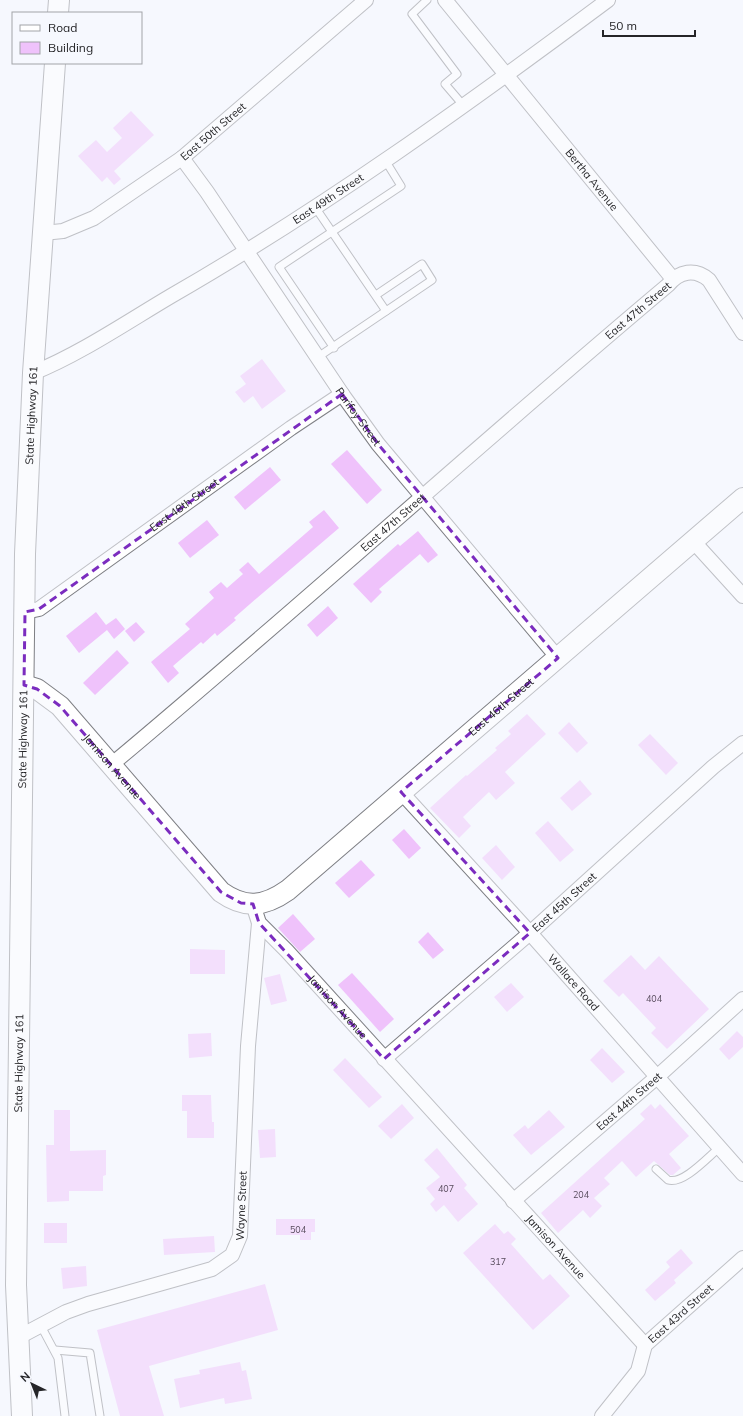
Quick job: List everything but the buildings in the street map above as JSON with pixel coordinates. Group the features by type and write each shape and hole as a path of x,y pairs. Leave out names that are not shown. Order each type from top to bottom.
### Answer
{"main road":[{"path":"58,12 59,0"},
{"name":"State Highway 161","path":"22,1416 16,1285 27,485 33,373 55,64"},
{"name":"East 46th Street","path":"253,904 266,902 277,897 402,792 743,498"},
{"name":"Jamison Avenue","path":"24,685 37,689 60,706 221,892 241,903 253,904"}],"street":[{"name":"East 50th Street","path":"43,233 63,231 94,218 182,158 366,0"},
{"name":"Bertha Avenue","path":"445,0 673,279"},
{"name":"East 49th Street","path":"33,373 73,354 247,252 507,76 608,0"},
{"name":"Purifoy Street","path":"182,158 207,192 342,394 378,444 421,497 558,658"},
{"path":"673,279 694,272 709,280 743,334"},
{"name":"East 47th Street","path":"111,765 277,625 421,497 668,285 673,279"},
{"name":"East 48th Street","path":"25,612 39,609 291,428 342,394"},
{"path":"693,541 743,596"},
{"name":"East 45th Street","path":"384,1059 530,933 713,767 743,744"},
{"name":"Wallace Road","path":"402,792 530,933 743,1174"},
{"name":"Jamison Avenue","path":"253,904 259,923 287,951 645,1345"},
{"name":"Wayne Street","path":"18,1338 66,1312 88,1304 212,1269 232,1255 240,1236 248,1046 259,923"},
{"name":"East 44th Street","path":"513,1201 657,1077 743,999"},
{"name":"East 43rd Street","path":"602,1416 638,1370 645,1345 743,1258"}],"lane":[{"path":"428,0 412,14 457,74 444,84 463,105"},
{"path":"334,348 279,267 401,186 385,160"},
{"path":"316,206 386,310"},
{"path":"318,357 334,348 386,310 432,280 422,264 376,295"},
{"path":"656,1169 668,1180 678,1180 687,1175 719,1148"},
{"path":"41,1326 55,1350 66,1416"},
{"path":"55,1350 90,1353 100,1416"}],"highlighted area":[{"path":"342,394 378,444 558,658 401,792 530,933 384,1059 259,923 253,904 241,903 221,892 60,706 37,689 24,685 25,612 39,609"}]}
